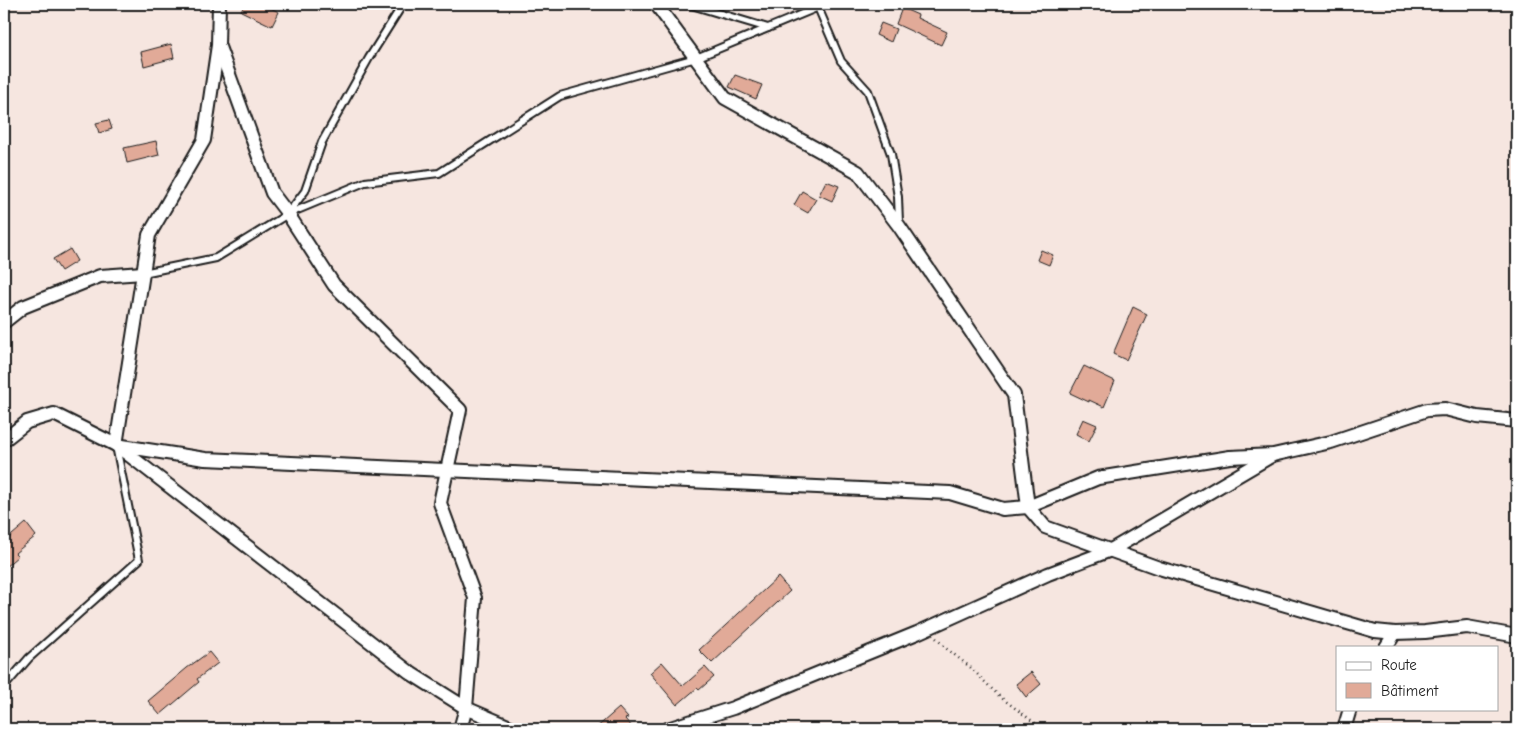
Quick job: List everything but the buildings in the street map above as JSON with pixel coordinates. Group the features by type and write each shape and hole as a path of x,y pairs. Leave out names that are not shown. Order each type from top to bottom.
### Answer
{"street":[{"path":"116,445 149,235 204,140 218,45 219,4"},
{"path":"656,4 725,98 858,172 899,226 1014,395 1028,507 1045,527 1159,568 1375,631 1395,633 1467,627 1517,636"},
{"path":"218,45 272,193 288,214 334,285 460,410 440,504 475,598 466,708 460,729"},
{"path":"4,322 23,307 100,276 143,273"},
{"path":"116,445 205,459 950,494 1003,509 1028,507 1098,478 1230,457 1273,455 1331,442 1427,410 1445,409 1477,417 1517,421"},
{"path":"4,440 27,422 54,414 116,445 412,674 466,708 515,729"},
{"path":"667,729 733,708 928,628 1048,574 1111,550 1273,455"},
{"path":"1387,646 1395,633"},
{"path":"1344,729 1350,710"}],"lane":[{"path":"288,214 305,191 322,142 369,58 403,4"},
{"path":"688,4 768,28"},
{"path":"143,273 216,258 288,214 365,182 439,173 560,96 696,58 818,5 826,4"},
{"path":"818,5 841,62 868,90 891,154 898,197 899,226"},
{"path":"4,687 29,658 139,560 116,445"}],"path":[{"path":"928,628 946,648 970,667 999,696 1043,729"}]}
